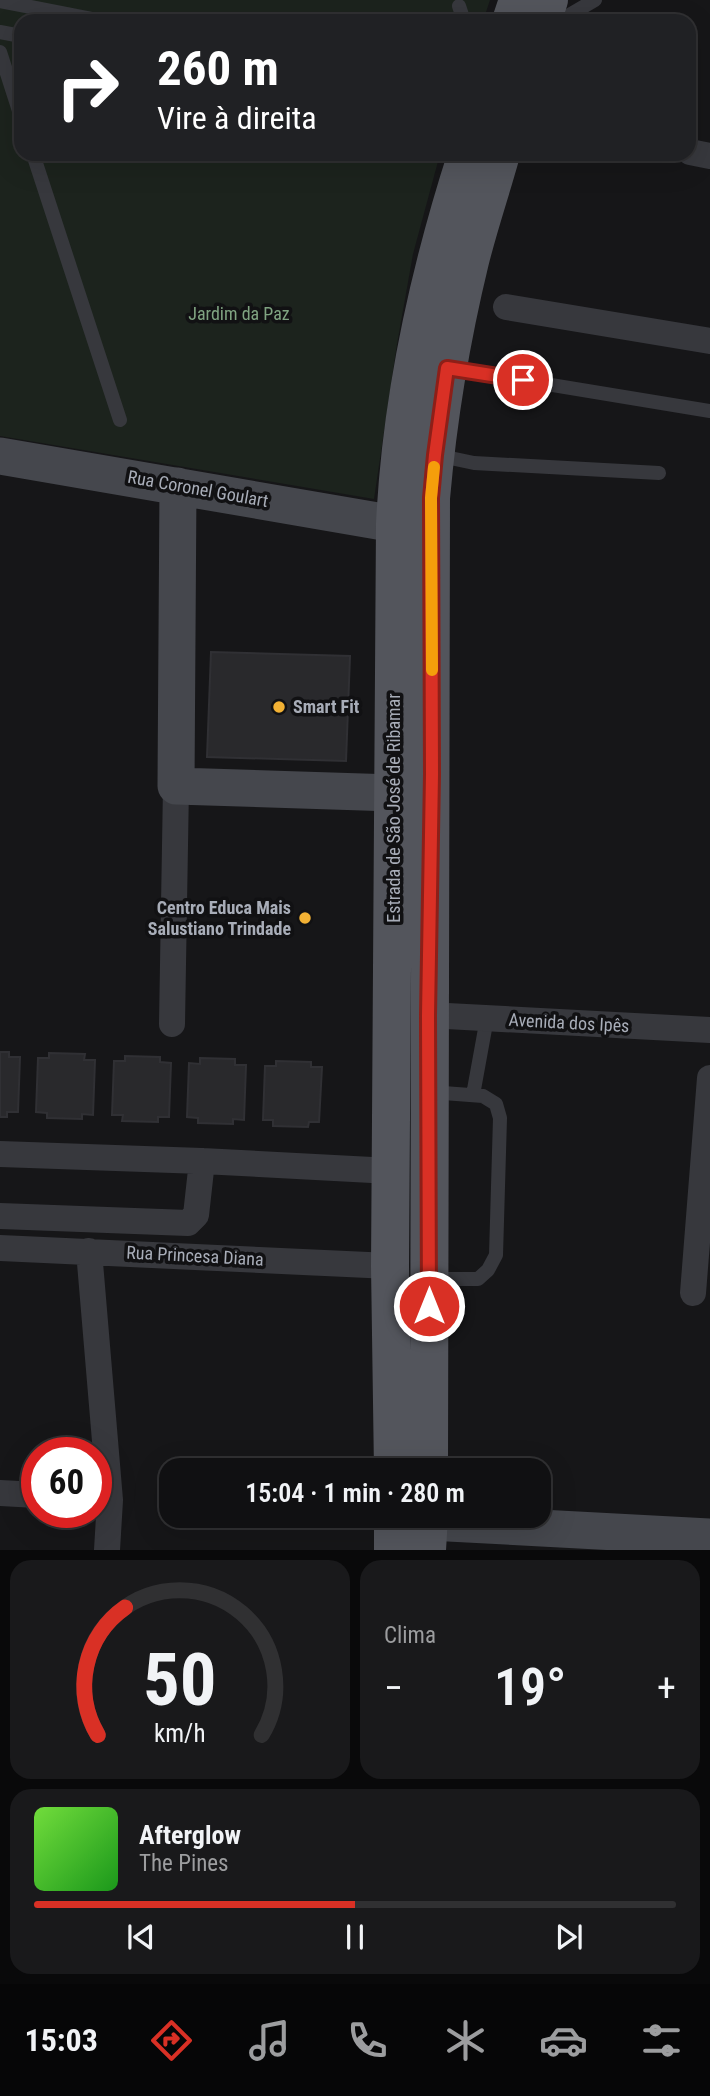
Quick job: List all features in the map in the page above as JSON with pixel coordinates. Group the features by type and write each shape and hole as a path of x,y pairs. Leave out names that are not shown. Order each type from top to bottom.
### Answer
{"main road":[{"name":"Estrada de São José de Ribamar","path":"393,1458 390,1266 397,478 413,356 459,161"},
{"name":"Estrada de São José de Ribamar","path":"429,1458 431,498 447,368 470,259 499,161"},
{"path":"393,1550 418,1528"}],"street":[{"path":"506,307 710,341"},
{"name":"Rua Coronel Goulart","path":"0,456 395,524"},
{"path":"172,1024 178,486"},
{"path":"176,786 394,793 432,774"},
{"name":"Avenida dos Ipês","path":"428,1015 710,1030"},
{"path":"693,1293 710,1078"},
{"path":"0,1154 391,1171"},
{"path":"0,1216 188,1223 196,1215 202,1161"},
{"name":"Rua Princesa Diana","path":"0,1248 390,1266"},
{"path":"89,1251 100,1437"},
{"path":"0,1493 21,1494"},
{"path":"105,1528 107,1550"},
{"path":"447,1528 634,1542 710,1537"}],"lane":[{"path":"571,14 595,0"},
{"path":"0,1 67,14"},
{"path":"459,6 462,14"},
{"path":"0,52 14,95"},
{"path":"35,161 120,420"},
{"path":"447,368 710,411"},
{"path":"435,455 474,463 659,473"},
{"path":"473,1095 487,1018"},
{"path":"429,1092 483,1096 496,1104 500,1118 496,1255 488,1270 478,1279 429,1279"}],"green space":[{"name":"Jardim da Paz","path":"0,0 490,0 485,14 14,14 14,161 438,161 413,254 374,499 0,436"}],"building":[{"name":"Smart Fit","path":"211,652 350,656 346,761 207,757"},
{"path":"0,1052 9,1052 9,1057 20,1057 18,1112 7,1112 7,1117 0,1117"},
{"path":"49,1053 85,1054 84,1060 95,1060 93,1115 82,1114 82,1119 47,1118 47,1113 36,1112 38,1058 49,1058"},
{"path":"125,1056 160,1057 160,1062 171,1063 169,1117 158,1117 158,1122 122,1121 123,1115 112,1115 114,1061 125,1061"},
{"path":"200,1058 235,1059 235,1065 246,1065 244,1120 233,1119 233,1124 198,1123 198,1118 187,1117 189,1063 200,1064"},
{"path":"276,1061 311,1062 311,1067 322,1067 319,1122 309,1122 308,1127 273,1126 273,1120 263,1120 265,1066 276,1066"}],"slow traffic":[{"path":"432,670 431,498 434,467"}],"place":[{"name":"Smart Fit","path":"279,707"},
{"name":"Centro Educa Mais Salustiano Trindade","path":"305,918"}],"route":[{"path":"429,1306 431,498 435,455 447,368 523,380"}]}
